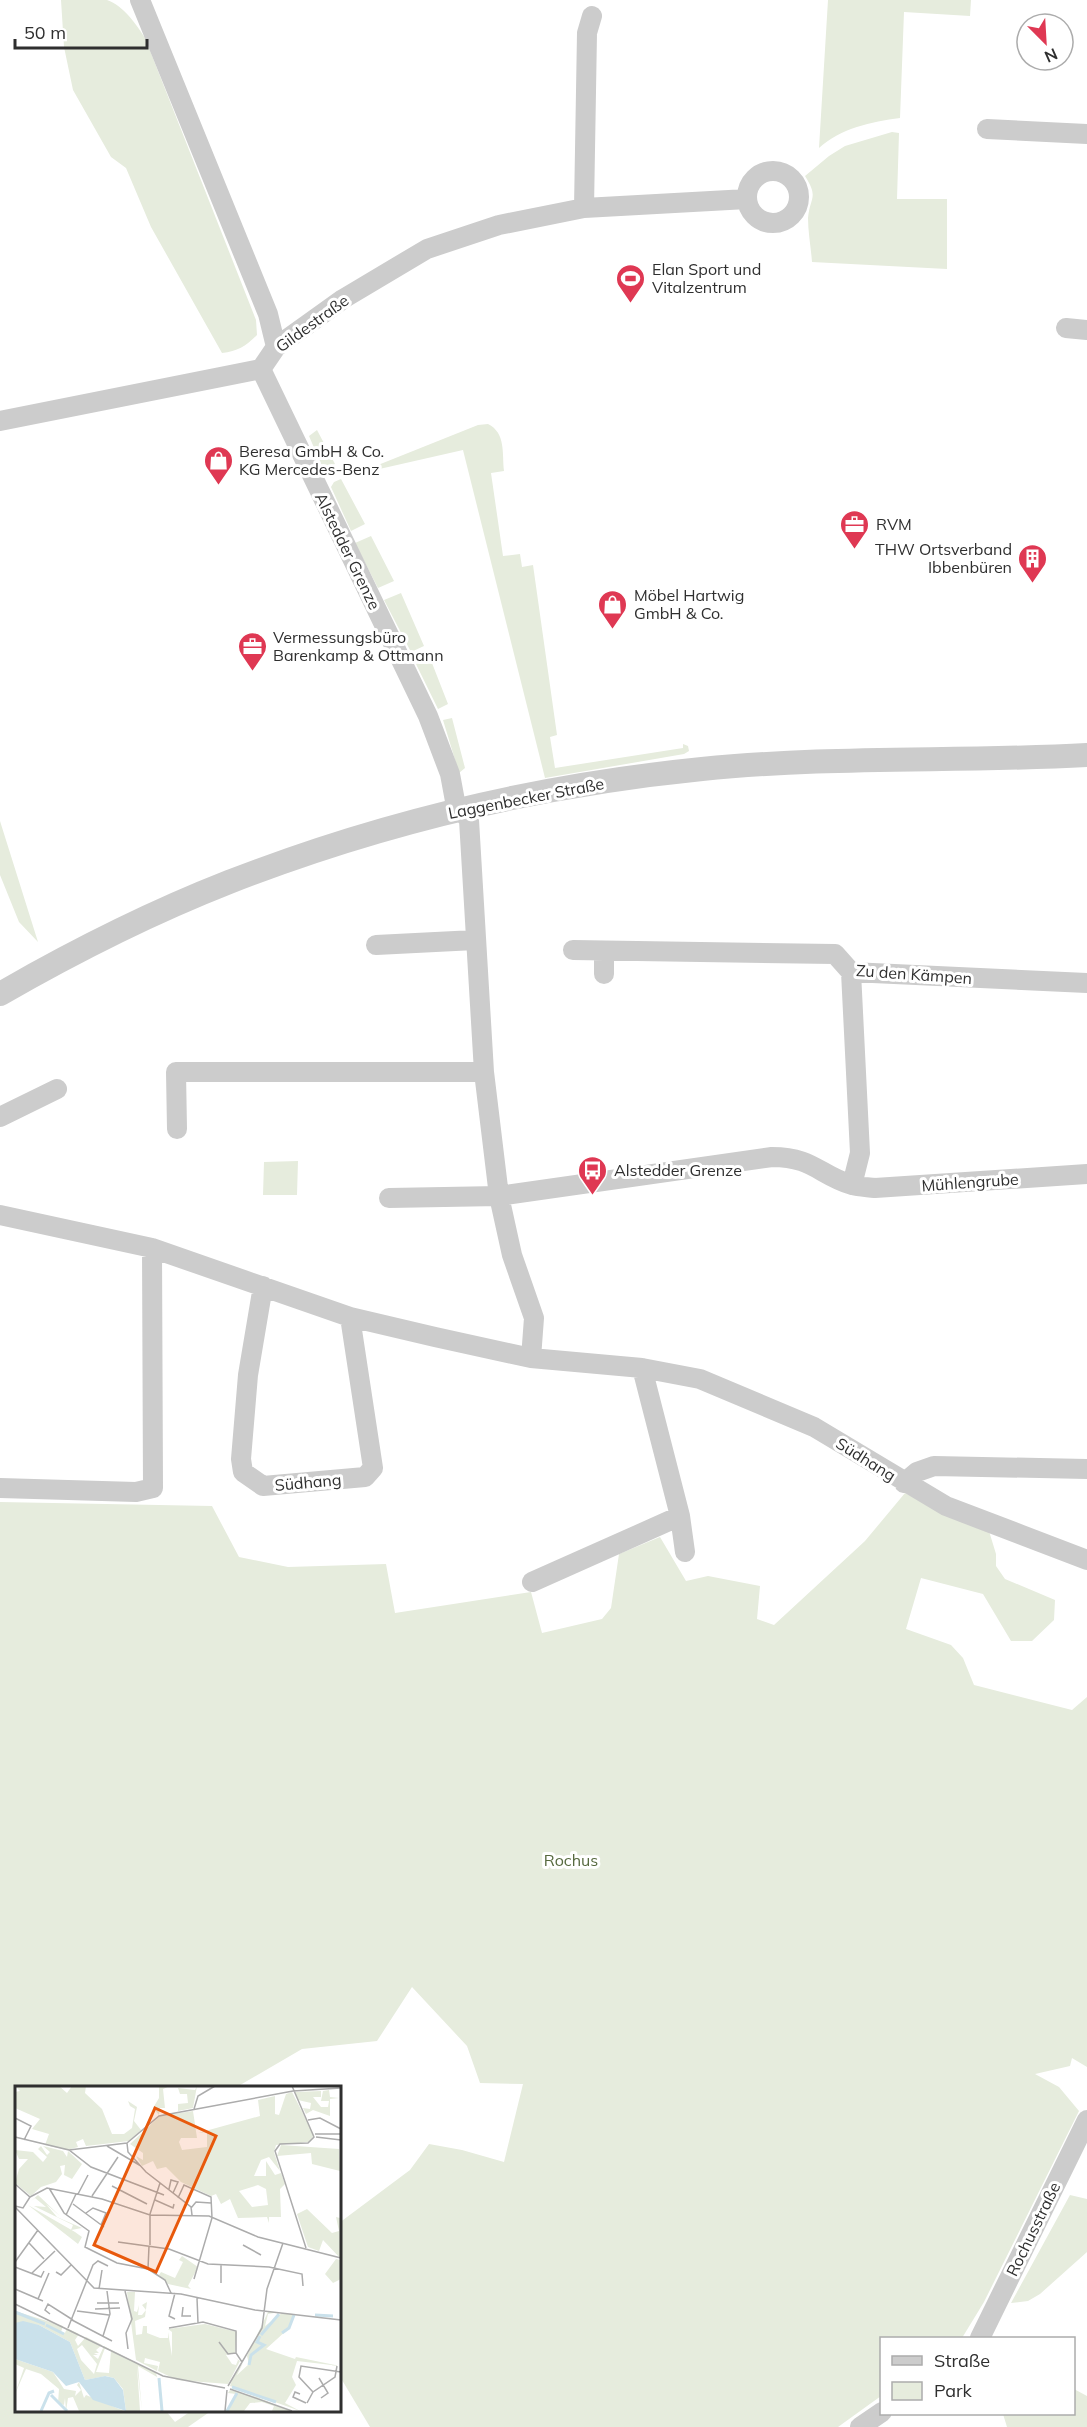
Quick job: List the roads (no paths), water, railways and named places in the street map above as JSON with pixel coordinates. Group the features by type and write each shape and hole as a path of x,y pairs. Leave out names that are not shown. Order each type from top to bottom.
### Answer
{"street":[{"path":"140,0 268,314 276,347"},
{"path":"584,208 587,33 592,16"},
{"path":"987,129 1087,134"},
{"name":"Gildestraße","path":"261,369 276,347 343,299 427,249 499,225 584,208 747,199"},
{"path":"1066,328 1087,330"},
{"path":"0,422 261,369"},
{"name":"Alstedder Grenze","path":"261,369 428,716 450,774 455,801 469,820 484,1072 499,1196 512,1255 534,1318 531,1358"},
{"name":"Laggenbecker Straße","path":"0,994 42,970 142,920 228,883 360,838 462,808 593,784 703,769 842,762 1087,755"},
{"path":"376,945 475,940"},
{"name":"Zu den Kämpen","path":"573,950 835,954 851,972 1087,983"},
{"path":"604,951 604,974"},
{"path":"851,972 860,1153 852,1185"},
{"path":"177,1129 176,1072 484,1072"},
{"path":"0,1117 57,1089"},
{"name":"Mühlengrube","path":"499,1196 772,1156 789,1157 808,1162 852,1185 875,1188 1087,1174"},
{"path":"389,1198 499,1196"},
{"name":"Südhang","path":"0,1215 152,1248 350,1317 531,1358 642,1368 700,1379 814,1427 904,1483 946,1506 1087,1560"},
{"path":"0,1488 136,1492 153,1488 152,1248"},
{"name":"Südhang","path":"263,1286 248,1375 242,1459 243,1472 262,1486 365,1477 373,1468 350,1317"},
{"path":"642,1368 680,1516 685,1552"},
{"path":"904,1483 916,1472 934,1466 1087,1469"},
{"path":"532,1582 680,1516"},
{"name":"Rochusstraße","path":"980,2337 1087,2120"},
{"path":"860,2427 880,2413"}],"place":[{"name":"Elan Sport und Vitalzentrum","path":"631,304"},
{"name":"Beresa GmbH & Co. KG Mercedes-Benz","path":"218,486"},
{"name":"RVM","path":"855,550"},
{"name":"THW Ortsverband Ibbenbüren","path":"1033,584"},
{"name":"Möbel Hartwig GmbH & Co.","path":"613,630"},
{"name":"Vermessungsbüro Barenkamp & Ottmann","path":"252,672"},
{"name":"Alstedder Grenze","path":"593,1196"}],"park label":[{"name":"Rochus","path":"571,1860"}]}
